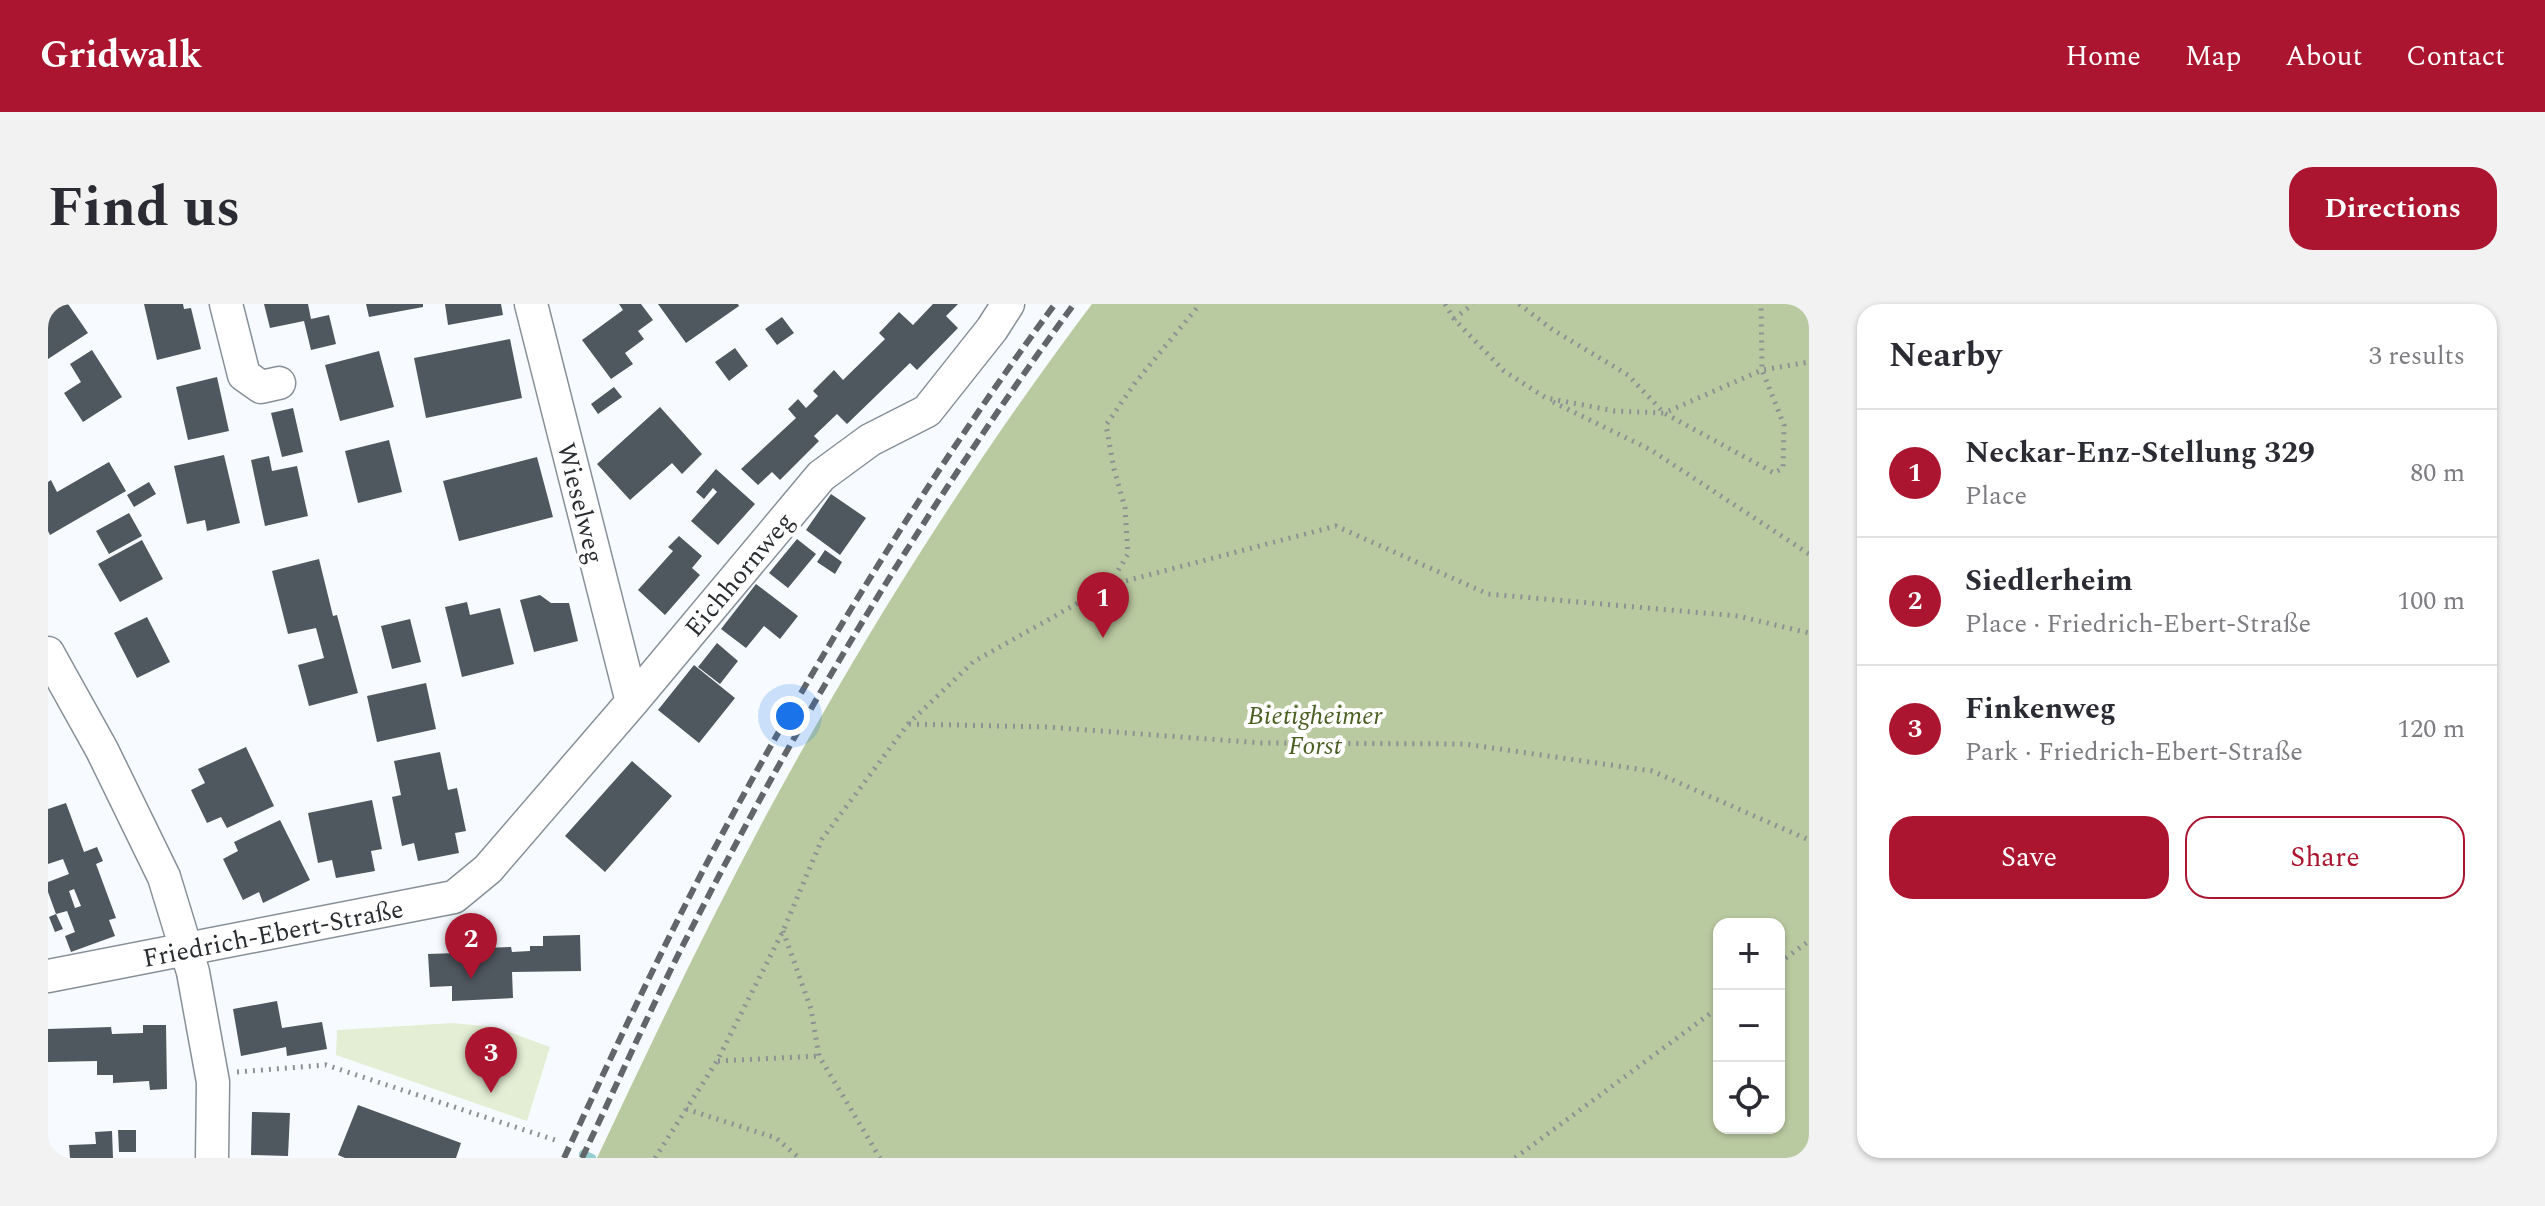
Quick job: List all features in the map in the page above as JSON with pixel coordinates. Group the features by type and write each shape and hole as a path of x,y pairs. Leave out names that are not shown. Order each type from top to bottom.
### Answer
{"street":[{"path":"226,304 244,375 261,387 279,383"},
{"name":"Eichhornweg","path":"488,869 821,476 870,440 927,411 1008,304"},
{"name":"Wieselweg","path":"538,308 632,702"},
{"path":"48,653 102,750 164,877 187,951 213,1082 212,1158"},
{"name":"Friedrich-Ebert-Straße","path":"48,976 454,897 488,869"}],"path":[{"path":"1110,585 1128,554 1125,508 1106,425 1135,383 1200,304"},
{"path":"1445,304 1454,319 1504,371 1546,398 1651,450 1809,554"},
{"path":"1454,319 1473,304"},
{"path":"1519,304 1553,330 1628,375 1664,413 1774,473 1783,468 1784,425 1762,370 1761,304"},
{"path":"1546,398 1615,411 1664,413 1762,370 1809,362"},
{"path":"655,1158 717,1061 783,931 822,839 908,724 973,662 1110,585 1336,526 1488,594 1738,616 1809,633"},
{"path":"908,724 1047,727 1262,743 1465,744 1652,771 1809,840"},
{"path":"783,931 811,1009 819,1056 880,1158"},
{"path":"1785,959 1809,941"},
{"path":"1515,1158 1713,1011"},
{"path":"717,1061 819,1056"},
{"path":"213,1082 240,1071 326,1065 555,1140"},
{"path":"686,1109 776,1138 799,1158"}],"green space":[{"name":"Bietigheimer Forst","path":"1092,304 1809,304 1809,1158 597,1158 702,939 805,745 881,615 1004,426"},
{"path":"452,1023 496,1027 550,1047 527,1121 336,1055 337,1030"}],"building":[{"path":"58,304 68,304 88,333 48,359 48,311"},
{"path":"144,304 183,304 184,309 191,308 201,349 157,360"},
{"path":"264,304 308,304 311,319 329,315 336,344 311,350 304,321 270,328"},
{"path":"366,304 423,304 423,307 369,317"},
{"path":"445,304 501,304 503,315 448,325"},
{"path":"619,304 641,304 653,320 638,331 644,339 625,353 633,364 611,379 582,340 623,310"},
{"path":"658,304 738,304 739,306 686,343"},
{"path":"933,304 958,304 946,316 958,328 917,370 910,363 847,424 837,414 814,436 819,441 780,480 772,472 758,485 741,469 796,418 788,409 798,399 806,408 818,396 813,391 834,370 843,380 885,339 879,333 899,312 913,325"},
{"path":"782,317 794,333 777,345 765,329"},
{"path":"510,339 522,398 426,418 414,358"},
{"path":"735,348 748,366 729,381 715,362"},
{"path":"92,350 122,397 83,422 64,393 81,382 70,364"},
{"path":"379,351 394,407 340,421 325,365"},
{"path":"217,377 229,431 188,440 176,387"},
{"path":"614,387 622,397 598,414 591,404"},
{"path":"660,407 702,454 682,474 672,463 630,500 597,464"},
{"path":"293,408 303,452 282,457 271,413"},
{"path":"389,440 402,492 358,503 345,451"},
{"path":"224,455 240,523 207,531 205,520 187,524 174,466"},
{"path":"269,456 272,471 297,466 308,516 265,526 251,460"},
{"path":"537,457 553,517 459,541 443,481"},
{"path":"109,462 126,491 50,535 48,482 51,480 57,492"},
{"path":"716,469 755,504 718,545 691,521 717,492 713,488 704,499 696,492"},
{"path":"149,482 156,494 134,507 127,495"},
{"path":"831,494 866,518 840,555 806,530"},
{"path":"129,513 142,536 109,554 96,531"},
{"path":"679,536 702,556 692,568 700,575 665,615 638,590 673,551 668,547"},
{"path":"797,539 816,554 788,588 769,573"},
{"path":"142,540 163,579 120,602 98,564"},
{"path":"825,550 842,562 835,574 817,562"},
{"path":"319,559 333,616 337,615 358,693 309,706 298,665 324,658 316,628 288,634 272,571"},
{"path":"756,584 798,616 780,639 764,626 746,648 721,629"},
{"path":"540,595 551,603 569,603 578,641 534,652 520,600"},
{"path":"467,602 470,615 500,608 514,664 462,677 445,607"},
{"path":"147,617 170,662 137,678 114,633"},
{"path":"410,619 421,662 392,669 381,626"},
{"path":"717,643 738,661 720,684 698,667"},
{"path":"694,665 735,698 699,743 658,710"},
{"path":"426,683 436,729 377,742 367,696"},
{"path":"246,747 274,806 227,828 221,817 207,823 191,790 205,783 198,769"},
{"path":"440,752 448,790 457,788 466,831 455,833 459,853 418,861 414,843 402,846 392,797 401,795 394,761"},
{"path":"632,761 672,796 605,872 565,836"},
{"path":"372,800 382,849 371,851 375,871 336,878 332,860 318,863 308,813"},
{"path":"66,803 84,852 97,847 103,861 96,864 116,918 109,920 115,936 71,952 65,936 75,932 67,911 56,914 48,892 48,882 69,874 63,859 48,864 48,809","holes":["74,889 81,906 75,908 69,891"]},
{"path":"280,820 310,880 263,903 259,892 243,900 223,859 238,851 234,842"},
{"path":"56,914 63,929 55,932 49,917"},
{"path":"580,935 581,971 512,972 513,998 452,1001 452,986 430,987 428,954 485,952 485,948 511,947 512,952 530,951 530,946 543,946 543,936"},
{"path":"277,1001 282,1028 322,1022 327,1049 287,1056 286,1047 241,1056 233,1009"},
{"path":"143,1025 166,1025 167,1089 150,1090 149,1081 113,1083 113,1075 97,1075 97,1061 48,1062 48,1029 111,1027 112,1034 143,1033"},
{"path":"358,1105 461,1143 456,1158 345,1158 338,1155"},
{"path":"252,1112 290,1113 288,1156 251,1155"},
{"path":"118,1130 136,1130 136,1152 119,1152"},
{"path":"112,1131 113,1158 70,1158 69,1145 96,1144 95,1132"}],"waterway":[{"path":"583,1154 592,1158"}],"railway":[{"path":"564,1158 673,929 779,731 931,483 1055,304"},
{"path":"582,1158 682,947 782,759 921,527 1074,304"}],"place":[{"name":"Neckar-Enz-Stellung 329","path":"1103,638"},
{"name":"Siedlerheim","path":"471,979"},
{"name":"Finkenweg","path":"491,1093"}]}
